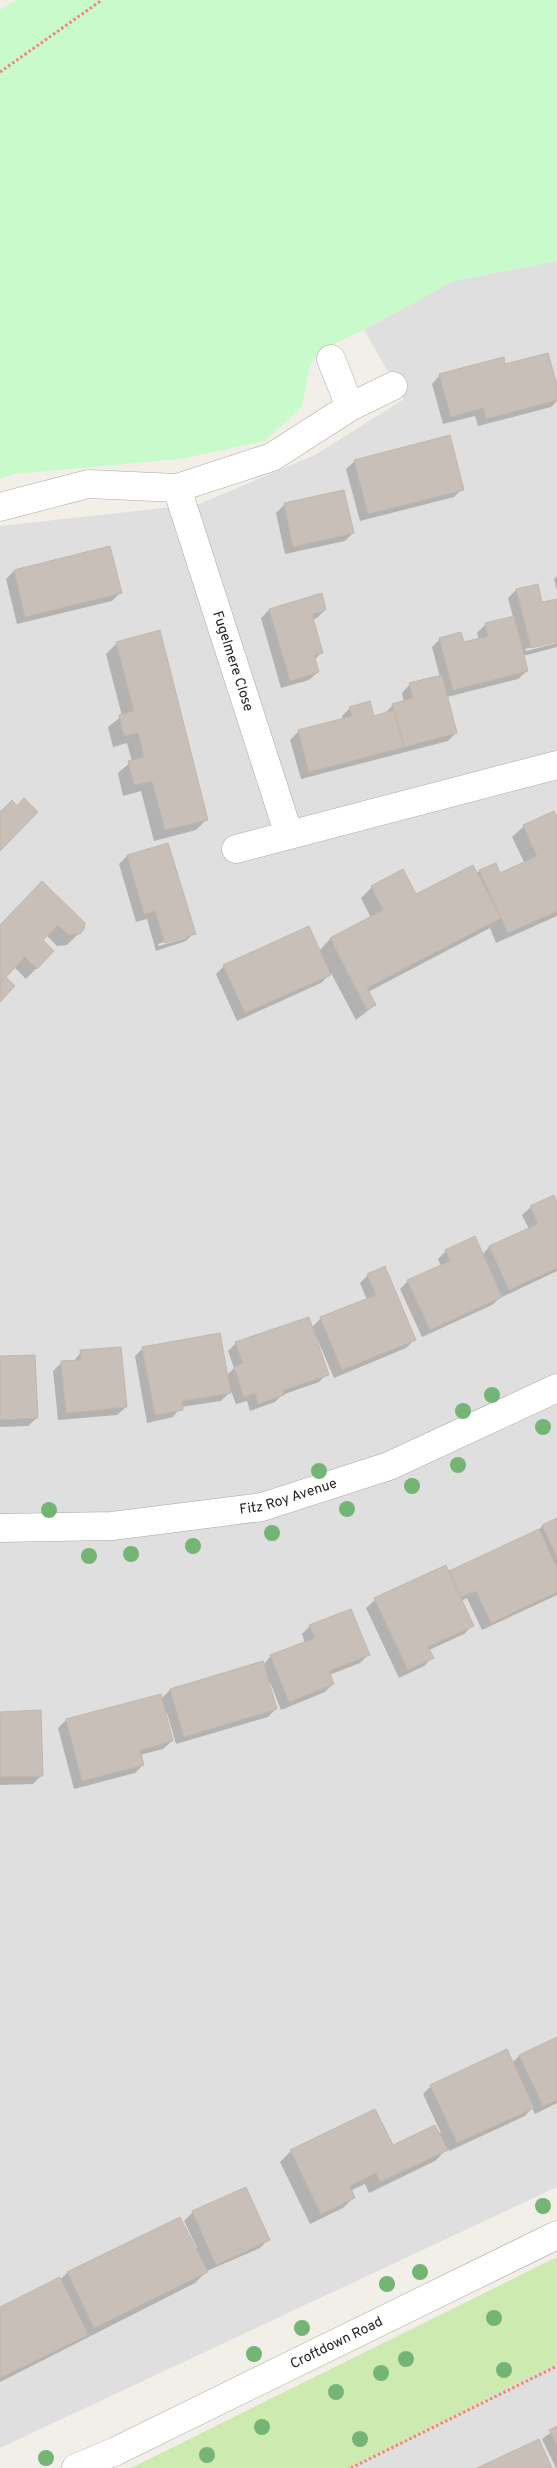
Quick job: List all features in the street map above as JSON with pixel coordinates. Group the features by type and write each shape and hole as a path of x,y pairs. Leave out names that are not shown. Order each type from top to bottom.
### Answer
{"street":[{"path":"331,359 350,408"},
{"path":"0,507 88,484 177,488 272,457 350,408 393,386"},
{"name":"Fugelmere Close","path":"177,488 289,835"},
{"path":"236,849 557,765"},
{"name":"Fitz Roy Avenue","path":"0,1528 112,1526 262,1507 389,1466 557,1388"},
{"name":"Croftdown Road","path":"76,2468 107,2460 557,2235"}],"path":[{"path":"0,72 102,0"},
{"path":"351,2468 557,2366"}],"shaded area":[{"path":"557,261 557,2187 0,2448 0,526 199,504 315,455 404,399 364,330 453,281"},
{"path":"557,2364 557,2468 350,2468"}],"green space":[{"path":"16,0 557,0 557,261 453,281 364,330 322,349 310,365 302,407 265,441 180,459 14,474 0,479 0,10"},
{"path":"557,2257 557,2364 350,2468 131,2468"}],"building":[{"path":"548,353 557,385 557,400 486,419 483,408 451,417 439,374 504,357 505,364"},
{"path":"450,435 464,490 368,514 354,460"},
{"path":"344,490 354,533 293,547 284,503"},
{"path":"110,546 122,593 25,617 14,570"},
{"path":"538,584 542,602 557,599 557,642 531,648 516,589"},
{"path":"322,593 326,610 312,614 323,653 314,655 319,672 290,681 269,609"},
{"path":"514,616 528,671 453,690 439,638 461,632 464,642 488,636 485,623"},
{"path":"160,630 208,820 165,830 152,781 134,785 128,761 144,757 138,733 124,736 119,715 134,711 116,642"},
{"path":"442,675 457,733 404,747 392,704 413,698 409,683"},
{"path":"370,701 374,716 394,710 404,747 309,772 298,730 352,716 349,707"},
{"path":"24,798 38,812 0,851 0,810 12,800 17,806"},
{"path":"554,811 557,816 557,911 508,933 479,870 496,863 500,873 537,856 523,825"},
{"path":"168,843 196,934 165,943 155,911 144,914 127,855"},
{"path":"473,865 501,918 367,988 376,1005 367,1010 330,938 383,910 371,886 403,869 416,894"},
{"path":"42,881 85,923 84,929 80,934 69,935 58,925 43,940 54,951 37,969 25,957 6,977 15,986 0,1002 0,925"},
{"path":"309,926 331,975 245,1013 223,965"},
{"path":"554,1195 557,1202 557,1268 509,1290 489,1246 538,1224 530,1206"},
{"path":"475,1236 502,1297 430,1330 407,1280 450,1261 445,1250"},
{"path":"385,1266 416,1340 342,1370 320,1317 376,1295 367,1274"},
{"path":"309,1317 329,1375 283,1390 284,1395 258,1404 255,1393 244,1397 234,1367 243,1363 235,1342"},
{"path":"220,1333 231,1393 182,1401 183,1410 155,1415 142,1347"},
{"path":"121,1347 127,1407 66,1413 61,1361 81,1360 80,1350"},
{"path":"35,1355 38,1418 0,1420 0,1356"},
{"path":"557,1518 557,1557 542,1525"},
{"path":"539,1529 557,1568 557,1592 491,1623 476,1591 461,1597 449,1571"},
{"path":"446,1565 474,1626 428,1647 434,1658 408,1670 374,1598"},
{"path":"351,1609 370,1655 329,1671 334,1684 289,1702 270,1655 315,1638 309,1625"},
{"path":"263,1661 277,1709 184,1737 170,1689"},
{"path":"161,1694 173,1741 140,1750 144,1765 82,1781 66,1719"},
{"path":"41,1710 43,1776 0,1777 0,1712"},
{"path":"557,2037 557,2100 543,2106 519,2055"},
{"path":"507,2049 534,2108 457,2143 430,2085"},
{"path":"375,2109 393,2145 435,2125 448,2150 380,2182 376,2173 350,2186 355,2198 321,2214 290,2150"},
{"path":"246,2187 270,2240 216,2265 192,2211"},
{"path":"180,2217 208,2272 94,2328 67,2272"},
{"path":"60,2277 88,2335 0,2378 0,2307"},
{"path":"557,2426 557,2446 549,2430"},
{"path":"539,2439 552,2468 477,2468"}]}
